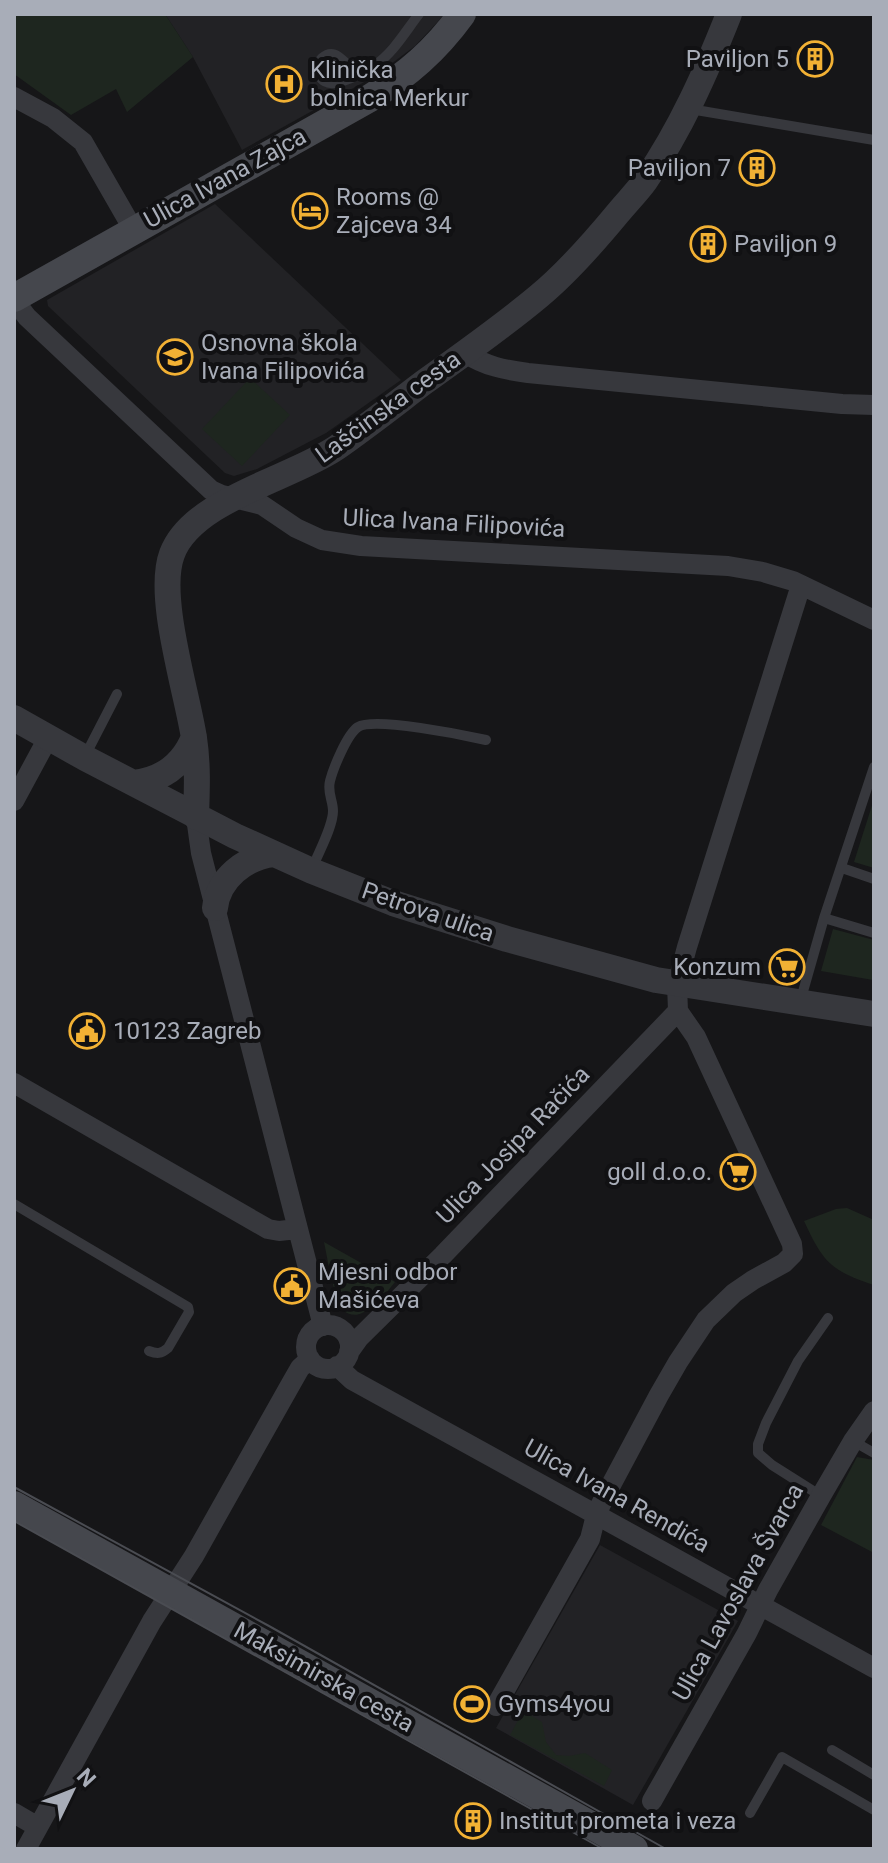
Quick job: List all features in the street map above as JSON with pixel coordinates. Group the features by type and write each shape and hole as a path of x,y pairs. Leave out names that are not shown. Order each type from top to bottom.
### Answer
{"main road":[{"name":"Ulica Ivana Zajca","path":"14,299 133,229 339,116 397,80 431,52 462,14"},
{"name":"Maksimirska cesta","path":"14,1505 634,1849"}],"street":[{"name":"Laščinska cesta","path":"196,817 194,737 169,607 167,572 173,552 186,532 206,514 234,498 333,450 540,295 581,256 644,181 688,109 729,14"},
{"path":"14,97 53,118 83,142 133,229"},
{"name":"Ulica Ivana Filipovića","path":"14,299 27,317 205,485 222,495 262,505 305,534 338,544 728,566 763,572 801,585 874,620"},
{"path":"465,353 479,362 528,373 874,405"},
{"path":"496,1706 590,1539 596,1515 692,1339 706,1320 734,1293 784,1263 793,1254 792,1244 696,1037 678,1011 677,984 801,585"},
{"name":"Petrova ulica","path":"14,718 196,817 312,871 393,903 522,943 677,984 874,1014"},
{"path":"133,783 146,782 176,766 194,737"},
{"path":"14,801 48,738"},
{"path":"196,817 201,853 323,1326"},
{"path":"215,908 218,891 235,871 252,859 274,854"},
{"name":"Ulica Josipa Račića","path":"343,1359 359,1338 678,1011"},
{"path":"14,1083 268,1229 297,1229"},
{"path":"323,1326 335,1326 345,1334 350,1346 343,1359 325,1368 310,1359 306,1347 309,1336 323,1326"},
{"path":"26,1849 152,1621 172,1592 300,1368 310,1359"},
{"name":"Ulica Ivana Rendića","path":"343,1359 352,1380 874,1668"},
{"name":"Ulica Lavoslava Švarca","path":"652,1801 821,1496 874,1411"},
{"path":"14,1813 38,1827"}],"lane":[{"path":"366,71 401,40 419,14"},
{"path":"688,109 874,140"},
{"path":"85,758 117,694"},
{"path":"312,871 332,820 334,808 328,795 329,782 348,739 358,727 370,724 404,727 486,740"},
{"path":"799,1004 874,767"},
{"path":"842,868 874,879"},
{"path":"824,918 874,933"},
{"path":"14,1204 188,1307 189,1312 168,1348 156,1354 149,1351"},
{"path":"821,1496 772,1465 758,1453 758,1444 798,1361 828,1318"},
{"path":"853,1441 874,1453"},
{"path":"832,1750 874,1775"},
{"path":"750,1813 782,1757 874,1810"}],"shaded area":[{"path":"14,14 165,14 193,57 127,112 116,89 71,115 14,74"},
{"name":"Klinička bolnica Merkur","path":"165,14 445,14 415,46 375,76 242,150 193,57"},
{"path":"215,204 401,380 326,433 257,469 234,476 225,473 48,306 47,300"},
{"path":"250,378 290,415 242,466 202,429"},
{"path":"874,799 874,868 854,862"},
{"path":"833,929 874,940 873,980 821,971"},
{"path":"847,1208 874,1220 874,1285 848,1275 830,1263 804,1221"},
{"path":"324,1242 395,1282 372,1308 355,1315 341,1307"},
{"path":"857,1457 874,1460 874,1553 821,1525"},
{"path":"600,1545 738,1621 633,1805 496,1728"},
{"path":"523,1711 542,1722 546,1742 556,1755 585,1753 612,1770 604,1786 510,1735"}],"tram line":[{"path":"14,1487 666,1849"},
{"path":"14,1521 603,1849"}],"place":[{"name":"Paviljon 5","path":"815,59"},
{"name":"Klinička bolnica Merkur","path":"284,84"},
{"name":"Paviljon 7","path":"757,168"},
{"name":"Rooms @ Zajceva 34","path":"310,211"},
{"name":"Paviljon 9","path":"708,244"},
{"name":"Osnovna škola Ivana Filipovića","path":"175,357"},
{"name":"Konzum","path":"787,967"},
{"name":"10123 Zagreb","path":"87,1031"},
{"name":"goll d.o.o.","path":"738,1172"},
{"name":"Mjesni odbor Mašićeva","path":"292,1286"},
{"name":"Gyms4you","path":"472,1704"},
{"name":"Institut prometa i veza","path":"473,1821"}]}
